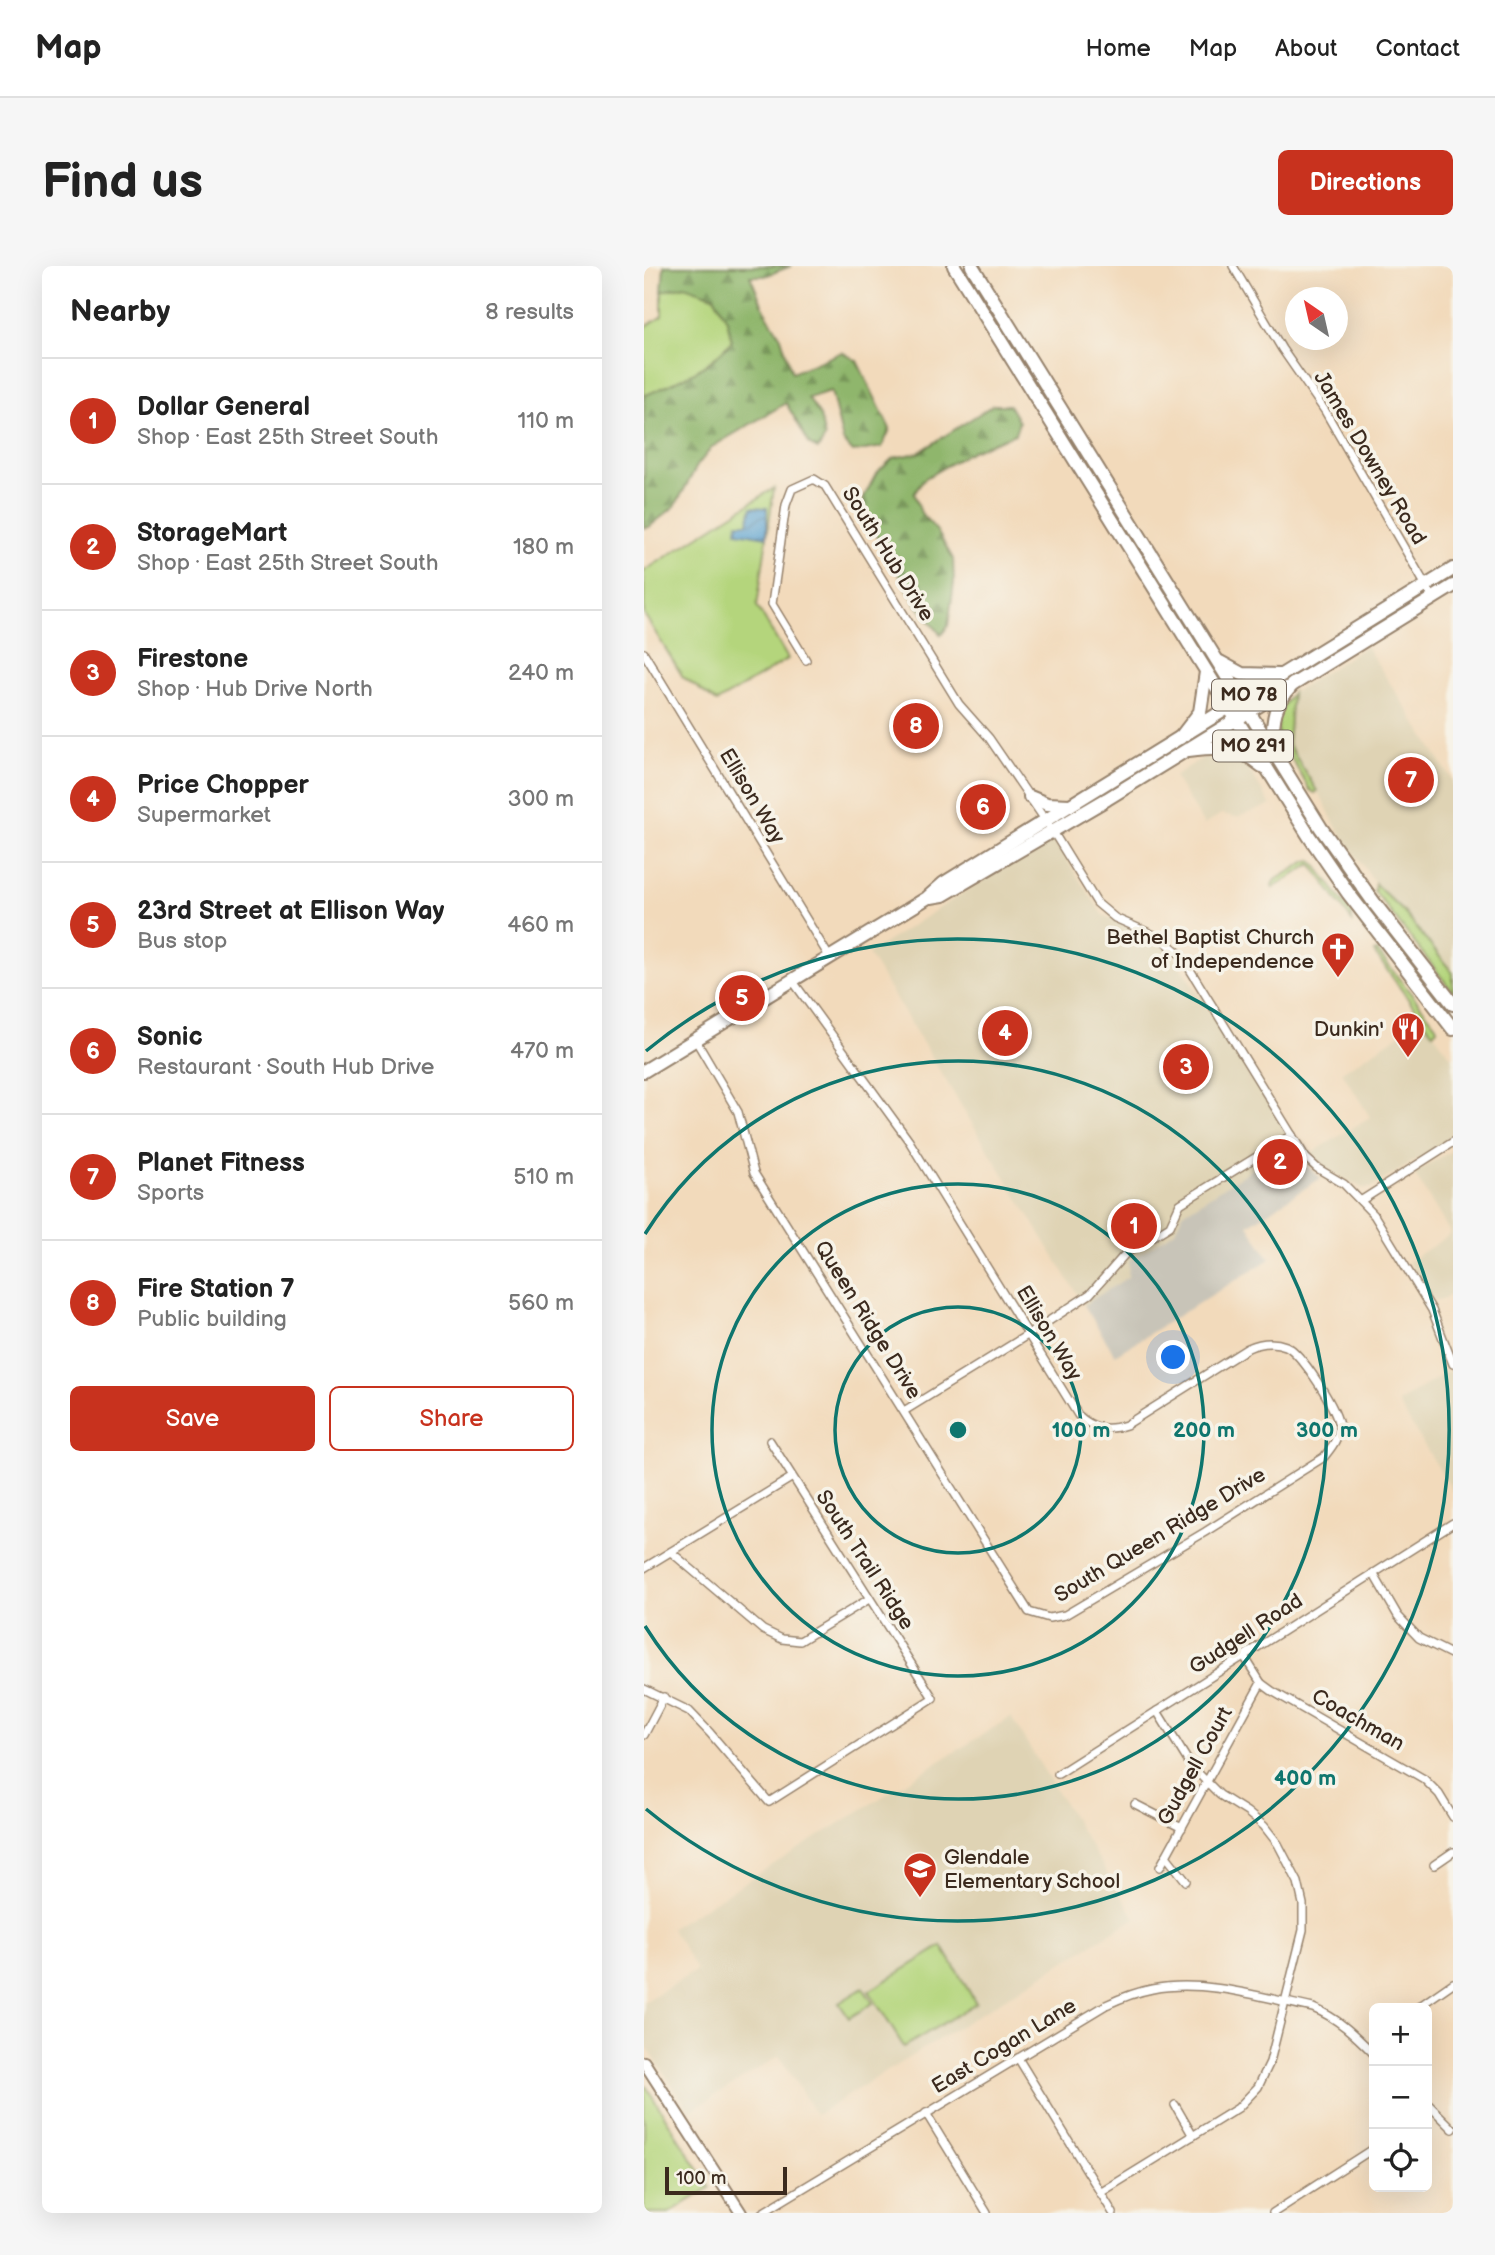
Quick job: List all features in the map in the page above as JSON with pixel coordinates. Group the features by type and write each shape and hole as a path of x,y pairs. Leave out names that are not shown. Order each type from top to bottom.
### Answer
{"main road":[{"name":"MO 291","path":"954,266 1309,836 1348,893 1453,1029"},
{"name":"MO 291","path":"971,266 1335,848 1453,1004"},
{"name":"MO 78","path":"644,1070 928,898 943,895 1049,825 1070,806 1453,569"},
{"name":"MO 78","path":"1049,825 1107,799 1453,586"},
{"path":"1433,597 1453,593"},
{"path":"1215,658 1242,674 1279,675"},
{"path":"1180,738 1200,712 1206,672"},
{"path":"1272,749 1274,714 1278,703 1293,684"},
{"path":"1188,750 1214,746 1236,749 1271,775"},
{"path":"1030,797 1047,804 1070,806"},
{"path":"644,2062 741,2213"}],"street":[{"name":"James Downey Road","path":"1233,266 1282,349 1325,411 1433,597"},
{"name":"South Hub Drive","path":"806,660 772,604 786,505 792,489 814,479 825,486 959,704 989,738 1030,797 1097,903 1125,924 1161,938 1181,955 1306,1158 1344,1184 1374,1215 1432,1310 1453,1364"},
{"name":"Ellison Way","path":"644,653 830,958"},
{"name":"Ellison Way","path":"792,980 909,1141 1078,1415 1086,1422 1099,1428 1113,1429 1126,1425 1248,1348 1269,1342 1286,1346 1298,1354 1337,1414 1339,1428 1335,1441"},
{"name":"Queen Ridge Drive","path":"695,1040 738,1112 754,1173 1030,1612"},
{"path":"904,1411 1090,1294 1126,1253 1170,1226 1180,1205 1292,1135"},
{"path":"1362,1200 1453,1142"},
{"name":"South Trail Ridge","path":"664,1697 689,1712 710,1733 769,1802 933,1698 769,1440"},
{"name":"South Queen Ridge Drive","path":"1030,1612 1049,1618 1065,1615 1324,1457 1335,1441"},
{"path":"644,1568 791,1478"},
{"name":"Gudgell Road","path":"1058,1774 1453,1522"},
{"path":"671,1552 764,1630 782,1639 800,1641 869,1599"},
{"path":"1373,1573 1398,1616 1419,1639 1453,1655"},
{"name":"Coachman","path":"1244,1656 1261,1683 1424,1779 1439,1794 1453,1817"},
{"name":"Gudgell Court","path":"1160,1867 1261,1683"},
{"path":"644,1689 664,1697 644,1735"},
{"path":"1100,2193 1238,2108 1258,2087 1270,2062 1303,1930 1303,1904 1298,1882 1278,1844 1264,1826 1220,1795 1191,1766 1157,1711"},
{"path":"1135,1804 1182,1828"},
{"path":"1434,1865 1453,1852"},
{"path":"1166,1856 1186,1881"},
{"path":"1424,2003 1453,1983"},
{"name":"East Cogan Lane","path":"762,2213 1105,2005 1128,1995 1182,1985 1286,2002 1329,2015 1369,2048"},
{"path":"1018,2058 1113,2213"},
{"path":"1175,2105 1193,2137"},
{"path":"1432,2108 1453,2129"},
{"path":"926,2113 985,2210 975,2213"},
{"path":"1273,2213 1369,2151"}],"shaded area":[{"path":"1366,646 1453,781 1453,973 1403,911 1378,888 1334,823 1288,744 1292,693"},
{"path":"1204,757 1245,764 1271,805 1237,817 1221,814 1204,825 1174,776"},
{"path":"1051,836 1103,915 1165,943 1294,1142 1182,1214 1175,1231 1129,1261 1128,1277 1084,1305 868,954"},
{"path":"1423,1019 1453,1059 1453,1137 1371,1188 1362,1188 1325,1168 1312,1153 1370,1117 1342,1072"},
{"path":"1289,1145 1293,1146 1304,1163 1321,1178 1248,1225 1270,1259 1115,1355 1084,1305 1128,1277 1129,1261 1175,1231 1182,1214"},
{"path":"1453,1150 1453,1293 1435,1300 1408,1262 1451,1234 1414,1173"},
{"path":"1450,1370 1453,1374 1453,1491 1398,1403"},
{"name":"Glendale Elementary School","path":"1011,1717 1135,1918 816,2115 779,2056 690,2111 644,2043 644,2002 697,1970 671,1928"}],"green space":[{"path":"664,266 791,266 765,276 750,276 766,313 781,337 792,373 842,352 857,361 890,429 882,447 853,452 843,441 831,391 808,398 820,416 825,438 818,449 810,445 786,403 712,447 697,466 675,506 644,528 644,396 702,368 732,341 727,320 714,296 685,286 662,291"},
{"path":"685,286 714,296 727,320 732,341 702,368 644,396 644,328 662,316 662,291"},
{"path":"993,405 1009,405 1019,422 1015,434 972,451 924,479 914,494 921,513 937,531 953,559 954,583 948,626 941,635 916,604 866,517 863,499 876,474 893,458 918,453"},
{"path":"774,488 757,606 788,659 717,702 683,677 644,614 644,571"},
{"path":"1292,693 1288,744 1317,791 1315,793 1310,790 1278,736 1277,715"},
{"path":"1312,860 1352,914 1352,921 1311,864 1273,888 1274,881"},
{"path":"1375,884 1403,911 1453,973 1453,992 1374,891"},
{"path":"1377,951 1436,1025 1437,1029 1433,1033 1374,952"},
{"path":"942,1946 976,2003 904,2047 869,1991"},
{"path":"863,1988 873,2003 849,2018 839,2003"},
{"path":"646,2086 710,2188 669,2213 644,2213"}],"water":[{"path":"752,507 767,508 767,537 737,532 738,523 748,523"}],"place":[{"name":"Fire Station 7","path":"916,726"},
{"name":"Planet Fitness","path":"1411,780"},
{"name":"Sonic","path":"983,807"},
{"name":"Bethel Baptist Church of Independence","path":"1338,979"},
{"name":"23rd Street at Ellison Way","path":"742,998"},
{"name":"Price Chopper","path":"1005,1033"},
{"name":"Dunkin'","path":"1408,1059"},
{"name":"Firestone","path":"1186,1067"},
{"name":"StorageMart","path":"1280,1162"},
{"name":"Dollar General","path":"1134,1226"},
{"name":"Glendale Elementary School","path":"920,1899"}]}
